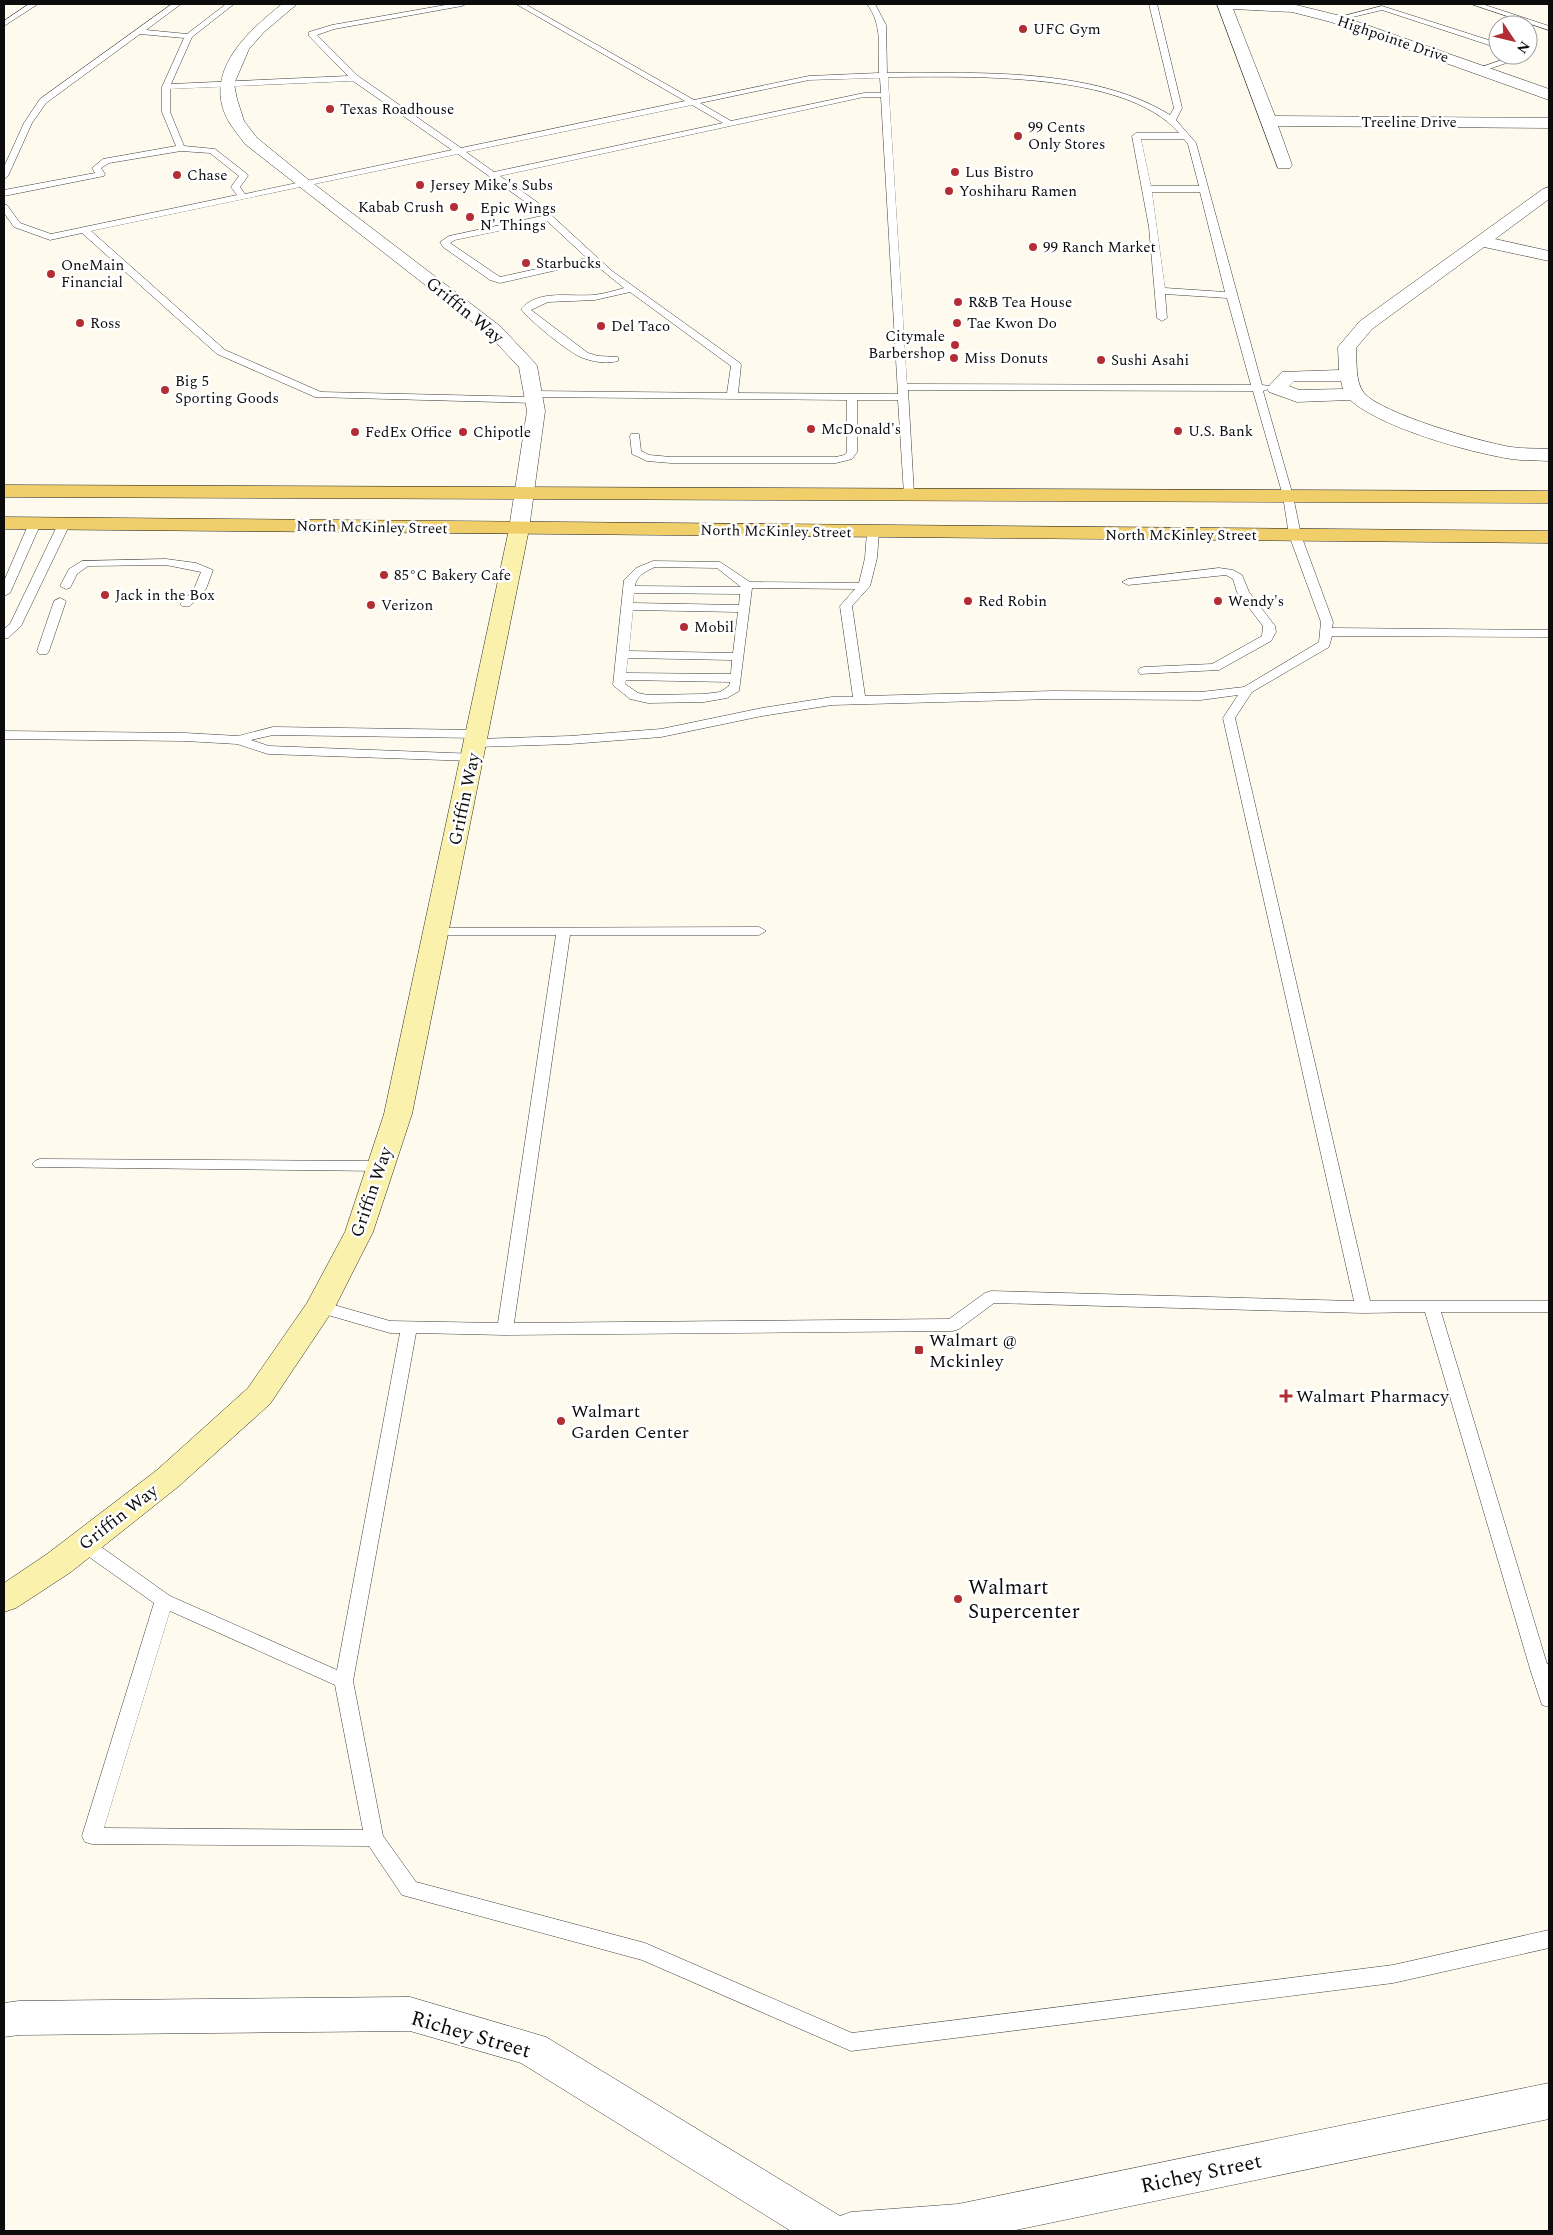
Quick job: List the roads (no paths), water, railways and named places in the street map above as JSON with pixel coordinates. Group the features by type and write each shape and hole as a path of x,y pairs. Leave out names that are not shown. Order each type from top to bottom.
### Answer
{"main road":[{"name":"North McKinley Street","path":"4,491 1549,497"},
{"name":"North McKinley Street","path":"4,523 1549,537"}],"street":[{"path":"227,84 242,48 259,29 290,4"},
{"name":"Highpointe Drive","path":"1284,165 1224,4 1292,8 1336,19 1540,90 1549,95"},
{"name":"Griffin Way","path":"4,1599 59,1563 168,1478 259,1396 320,1307 359,1232 398,1114 526,492 536,411 528,366 494,330 251,141 236,121 228,100 227,84"},
{"name":"Treeline Drive","path":"1269,121 1549,123"},
{"path":"1549,192 1366,325 1347,347 1348,375 1360,400 1381,411 1460,440 1510,453 1549,455"},
{"path":"1481,241 1549,256"},
{"path":"1348,375 1289,376 1276,388 1297,396 1356,394"},
{"name":"Richey Street","path":"4,2020 19,2018 410,2014 532,2049 827,2231"},
{"name":"Richey Street","path":"851,2231 958,2223 1549,2101"}],"lane":[{"path":"4,24 34,4"},
{"path":"4,176 28,123 43,101 177,4"},
{"path":"181,148 166,112 166,87 189,36 230,4"},
{"path":"462,4 332,27 312,34 355,78 457,152 534,204 594,259 632,290 736,365 732,396"},
{"path":"520,4 728,123"},
{"path":"871,4 879,13 884,26 882,36 883,75 909,494"},
{"path":"1153,4 1178,108 1172,120"},
{"path":"1475,4 1549,28"},
{"path":"1336,19 1382,8 1488,43"},
{"path":"140,32 189,36"},
{"path":"1480,69 1493,65"},
{"path":"4,207 17,225 50,236 809,78 883,75 978,75 1082,85 1116,93 1151,107 1172,120 1192,144 1231,295 1288,496 1295,535 1327,622 1325,644 1246,690 1201,696 1054,695 859,699 832,701 762,712 661,733 475,745 268,750 238,740 185,737 4,735"},
{"path":"166,87 355,78"},
{"path":"492,175 864,95 885,95"},
{"path":"1162,318 1148,190 1136,136 1186,136"},
{"path":"4,193 101,174 96,168 106,161 181,148 212,151 244,176 235,186 243,197"},
{"path":"1148,190 1205,190"},
{"path":"548,218 452,238 445,242 446,245 494,278 500,280 594,259"},
{"path":"84,230 221,352 319,395 534,397 852,396 902,392 1276,388"},
{"path":"614,359 598,359 584,355 531,316 526,309 530,305 553,298 591,298 632,290"},
{"path":"1160,291 1231,295"},
{"path":"635,436 636,452 647,458 671,460 836,460 848,457 852,452 852,396"},
{"path":"4,593 36,523"},
{"path":"4,635 15,626 64,524"},
{"path":"859,699 846,606 864,586 871,558 873,532"},
{"path":"66,586 70,574 78,566 86,563 171,563 198,566 207,570 203,585 196,597 186,604"},
{"path":"653,564 720,565 746,588 735,688 723,695 704,698 648,699 634,696 619,685 630,580 640,570 653,564"},
{"path":"1128,582 1219,571 1228,572 1238,577 1243,592 1269,626 1270,632 1267,638 1215,667 1144,671"},
{"path":"629,589 864,586"},
{"path":"43,651 60,601"},
{"path":"628,606 744,609"},
{"path":"1326,632 1549,633"},
{"path":"622,654 738,657"},
{"path":"619,676 736,678"},
{"path":"1246,690 1229,718 1363,1307"},
{"path":"238,740 274,731 475,745"},
{"path":"437,931 759,931"},
{"path":"506,1329 564,931"},
{"path":"40,1164 381,1166"},
{"path":"320,1307 390,1327 506,1329 953,1325 992,1298 1363,1307 1549,1306"},
{"path":"1431,1306 1545,1671 1549,1700"},
{"path":"409,1327 344,1681 374,1838 409,1889 645,1952 851,2042 1393,1974 1549,1939"},
{"path":"84,1544 164,1601 344,1681"},
{"path":"164,1601 92,1836 374,1838"}],"place":[{"name":"UFC Gym","path":"1023,29"},
{"name":"Texas Roadhouse","path":"330,109"},
{"name":"99 Cents Only Stores","path":"1018,136"},
{"name":"Lus Bistro","path":"955,172"},
{"name":"Chase","path":"177,175"},
{"name":"Jersey Mike's Subs","path":"420,185"},
{"name":"Yoshiharu Ramen","path":"949,191"},
{"name":"Kabab Crush","path":"454,207"},
{"name":"Epic Wings N' Things","path":"470,217"},
{"name":"99 Ranch Market","path":"1033,247"},
{"name":"Starbucks","path":"526,263"},
{"name":"OneMain Financial","path":"51,274"},
{"name":"R&B Tea House","path":"958,302"},
{"name":"Ross","path":"80,323"},
{"name":"Tae Kwon Do","path":"957,323"},
{"name":"Del Taco","path":"601,326"},
{"name":"Citymale Barbershop","path":"955,345"},
{"name":"Miss Donuts","path":"954,358"},
{"name":"Sushi Asahi","path":"1101,360"},
{"name":"Big 5 Sporting Goods","path":"165,390"},
{"name":"McDonald's","path":"811,429"},
{"name":"U.S. Bank","path":"1178,431"},
{"name":"FedEx Office","path":"355,432"},
{"name":"Chipotle","path":"463,432"},
{"name":"85°C Bakery Cafe","path":"384,575"},
{"name":"Jack in the Box","path":"105,595"},
{"name":"Red Robin","path":"968,601"},
{"name":"Wendy's","path":"1218,601"},
{"name":"Verizon","path":"371,605"},
{"name":"Mobil","path":"684,627"},
{"name":"Walmart @ Mckinley","path":"919,1350"},
{"name":"Walmart Pharmacy","path":"1286,1396"},
{"name":"Walmart Garden Center","path":"561,1421"},
{"name":"Walmart Supercenter","path":"958,1599"}]}
